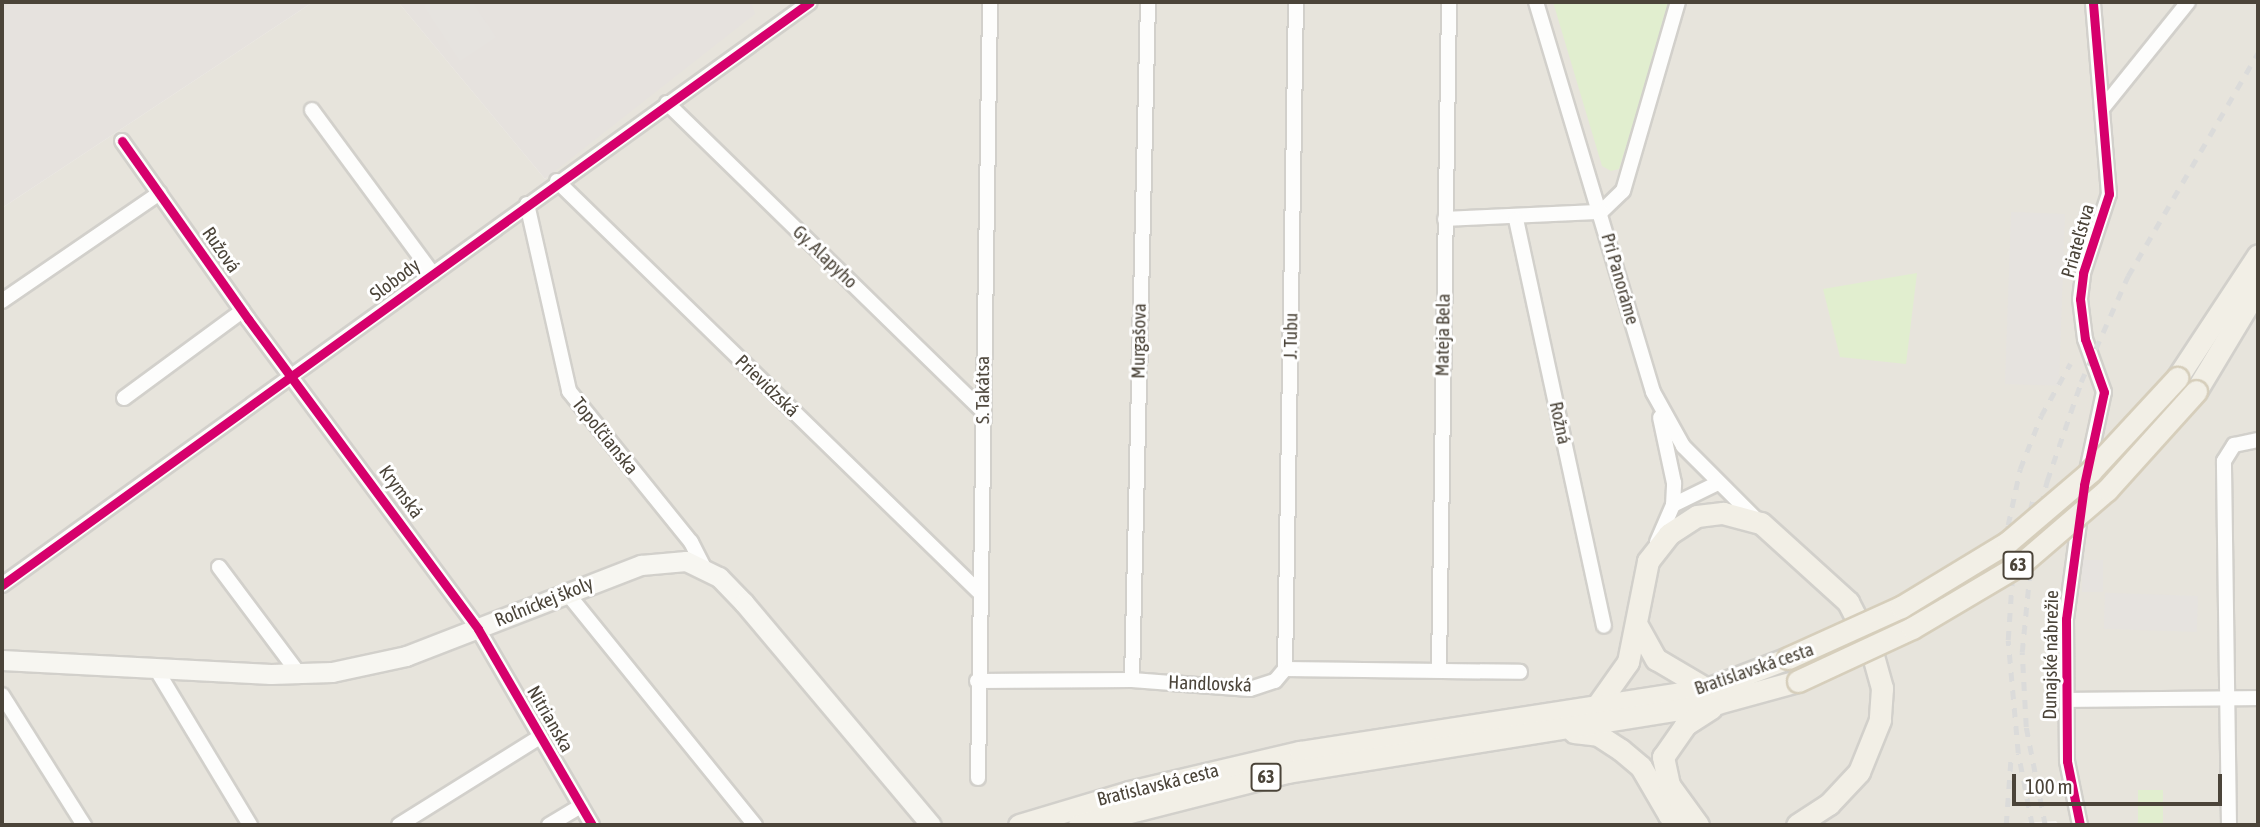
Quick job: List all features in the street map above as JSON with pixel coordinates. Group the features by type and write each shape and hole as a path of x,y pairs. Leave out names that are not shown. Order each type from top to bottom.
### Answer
{"main road":[{"name":"Bratislavská cesta","path":"1019,825 1129,792 1300,752 1596,707 1712,696 1901,607 2008,542 2091,471 2177,378 2258,255"},
{"name":"Bratislavská cesta","path":"1079,825 1287,772 1558,730 1712,696 1798,681 1912,628 2022,563 2107,490 2196,391 2258,288"},
{"path":"1596,707 1628,662 1638,627 1648,561 1669,534 1697,516 1723,513 1761,523 1848,602 1870,645 1882,688 1880,720 1859,772 1829,804 1797,825"},
{"name":"Roľníckej školy","path":"2,660 299,674 372,666 658,561 686,561 705,567"},
{"path":"705,567 744,603 931,825"},
{"path":"1638,627 1656,659 1712,696 1685,724 1663,757 1669,785 1697,825"},
{"path":"1558,730 1598,735 1621,750 1641,767 1669,815 1697,825"}],"street":[{"name":"Slobody","path":"2,585 292,378 557,181 810,2"},
{"name":"S. Takátsa","path":"978,778 978,591 990,2"},
{"name":"Murgašova","path":"1132,680 1148,2"},
{"name":"J. Tubu","path":"1285,669 1296,2"},
{"name":"Mateja Bela","path":"1438,669 1449,2"},
{"name":"Pri Panoráme","path":"1536,2 1653,392 1684,446 1718,483 1761,523"},
{"path":"1445,219 1516,219 1601,212 1623,191 1678,2"},
{"name":"Priateľstva","path":"2084,485 2104,392 2085,339 2080,299 2083,273 2109,194 2093,2"},
{"path":"2102,109 2188,2"},
{"name":"Gy. Alapyho","path":"667,103 982,410"},
{"path":"312,110 433,274"},
{"name":"Ružová","path":"122,141 292,378"},
{"name":"Prievidzská","path":"557,181 978,591"},
{"path":"2,301 160,193"},
{"name":"Topoľčianska","path":"527,204 569,391 691,542 705,567"},
{"name":"Rožná","path":"1516,219 1604,626"},
{"path":"124,398 242,311"},
{"name":"Krymská","path":"292,378 478,629"},
{"path":"1648,561 1673,505 1671,462 1653,392"},
{"path":"2229,825 2224,461 2234,445 2258,440"},
{"path":"1673,505 1718,483"},
{"path":"1697,516 1718,483"},
{"name":"Dunajské nábrežie","path":"2080,825 2067,761 2066,619 2084,485"},
{"path":"219,567 299,674"},
{"path":"567,593 755,825"},
{"name":"Nitrianska","path":"478,629 592,825"},
{"path":"156,669 250,825"},
{"name":"Handlovská","path":"977,681 1132,680 1250,689 1275,681 1285,669"},
{"path":"1285,669 1520,672"},
{"path":"2,695 84,825"},
{"path":"2068,700 2258,698"},
{"path":"398,825 540,737"},
{"path":"549,825 581,806"}],"shaded area":[{"path":"2,2 313,2 2,208"},
{"path":"313,2 398,2 545,179 751,2 2258,2 2258,825 2059,825 2056,821 1986,825 2,825 2,208"},
{"path":"398,2 751,2 755,14 545,179"},
{"path":"430,2 472,2 496,37 460,61 424,6"},
{"path":"2011,212 2065,214 2059,386 2005,384"},
{"path":"2082,560 2103,560 2103,592 2082,592"},
{"path":"2105,593 2198,596 2197,632 2104,629"}],"green space":[{"path":"1553,2 1671,2 1619,169 1611,171 1602,166"},
{"path":"1917,273 1906,364 1840,357 1823,289"},
{"path":"2138,790 2163,790 2163,825 2138,825"}],"railway":[{"path":"2045,825 2026,727 2022,652 2033,540 2047,481 2081,382 2128,276 2258,53"},
{"path":"2003,589 2008,525 2020,469 2041,416 2070,364"},
{"path":"2032,825 2018,753 2008,640 2012,580 2034,495"},
{"path":"2006,825 2011,755"}],"cycle path":[{"path":"2,585 810,2"},
{"path":"2080,825 2067,761 2066,619 2084,485 2104,392 2085,339 2080,299 2083,273 2109,194 2093,2"},
{"path":"122,141 248,319 478,629 592,825"}]}
